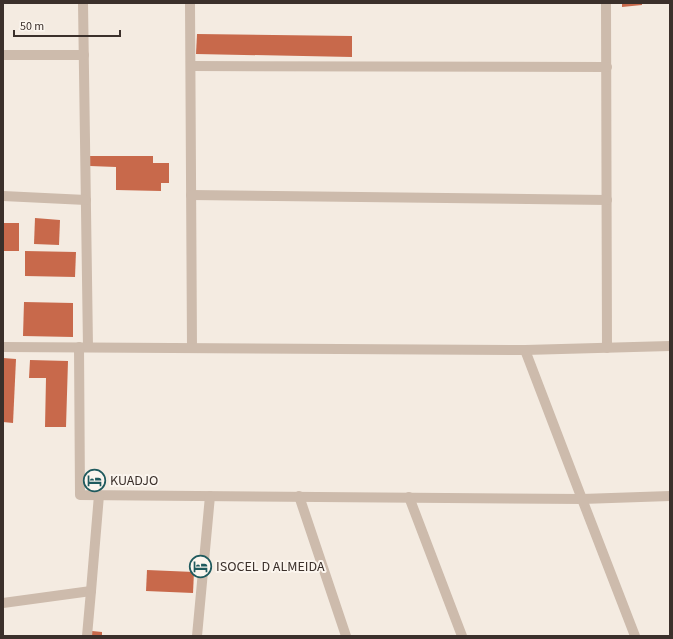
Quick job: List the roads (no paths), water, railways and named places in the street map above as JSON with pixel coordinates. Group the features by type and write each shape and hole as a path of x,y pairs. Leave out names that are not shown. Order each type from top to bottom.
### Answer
{"street":[{"path":"83,3 86,200 80,495 582,499 670,496"},
{"path":"190,3 192,348"},
{"path":"606,3 607,348"},
{"path":"3,55 84,55"},
{"path":"191,66 606,67"},
{"path":"191,195 607,200"},
{"path":"3,196 86,200"},
{"path":"3,347 525,350 670,346"},
{"path":"525,350 635,636"},
{"path":"87,636 99,494"},
{"path":"197,636 210,496"},
{"path":"299,496 346,636"},
{"path":"409,497 462,636"},
{"path":"3,603 91,591"}],"place":[{"name":"KUADJO","path":"95,481"},
{"name":"ISOCEL D ALMEIDA","path":"201,567"}]}
